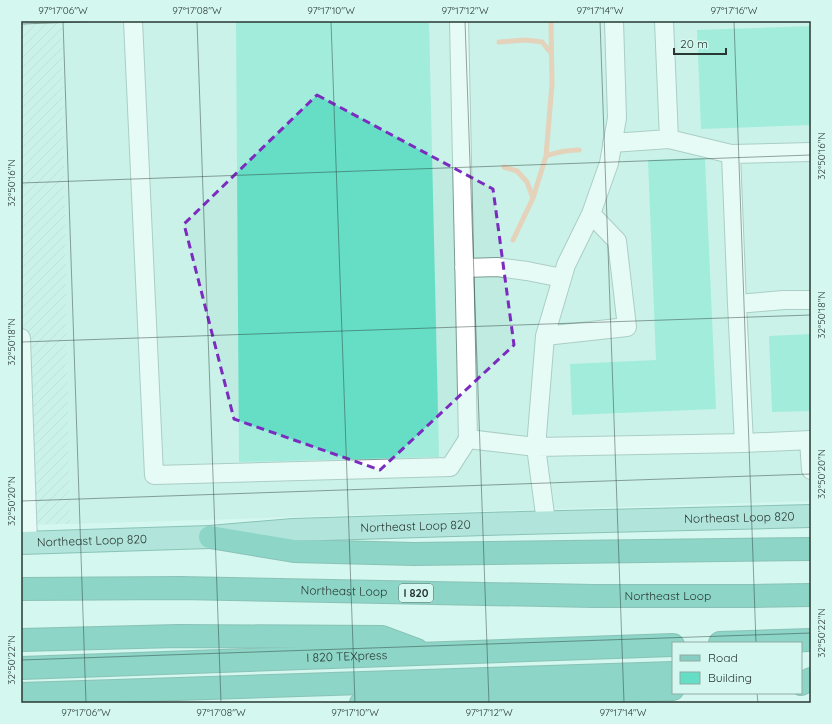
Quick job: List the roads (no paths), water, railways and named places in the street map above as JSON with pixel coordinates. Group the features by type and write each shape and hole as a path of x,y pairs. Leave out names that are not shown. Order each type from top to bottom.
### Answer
{"highway":[{"path":"210,537 294,551 414,554 811,549"},
{"name":"Northeast Loop","path":"21,589 180,588 593,596 811,595"},
{"path":"21,640 178,636 382,637 427,654"},
{"path":"750,642 811,640"},
{"name":"I 820 TEXpress","path":"21,668 672,645"},
{"path":"21,694 672,673"},
{"path":"802,684 811,679"},
{"path":"361,703 672,689"}],"main road":[{"name":"Northeast Loop 820","path":"25,543 210,537 293,530 811,516"}],"lane":[{"path":"133,21 154,475 450,467 468,440 459,21"},
{"path":"546,522 536,447 545,336 566,265 591,214 609,164 617,118 614,21"},
{"path":"664,21 670,139"},
{"path":"612,143 670,139 731,154 811,152"},
{"path":"731,154 744,443"},
{"path":"545,336 628,327 618,241 591,214"},
{"path":"464,268 497,267 562,278"},
{"path":"737,304 784,300 811,300"},
{"path":"21,338 25,543"},
{"path":"468,440 536,447 744,443 810,440 811,470"}],"waterway":[{"path":"513,240 533,198 546,156 552,84 551,21"},
{"path":"499,42 526,40 542,42 551,53"},
{"path":"546,156 570,150 579,150"},
{"path":"504,167 517,171 527,182 533,198"}]}
